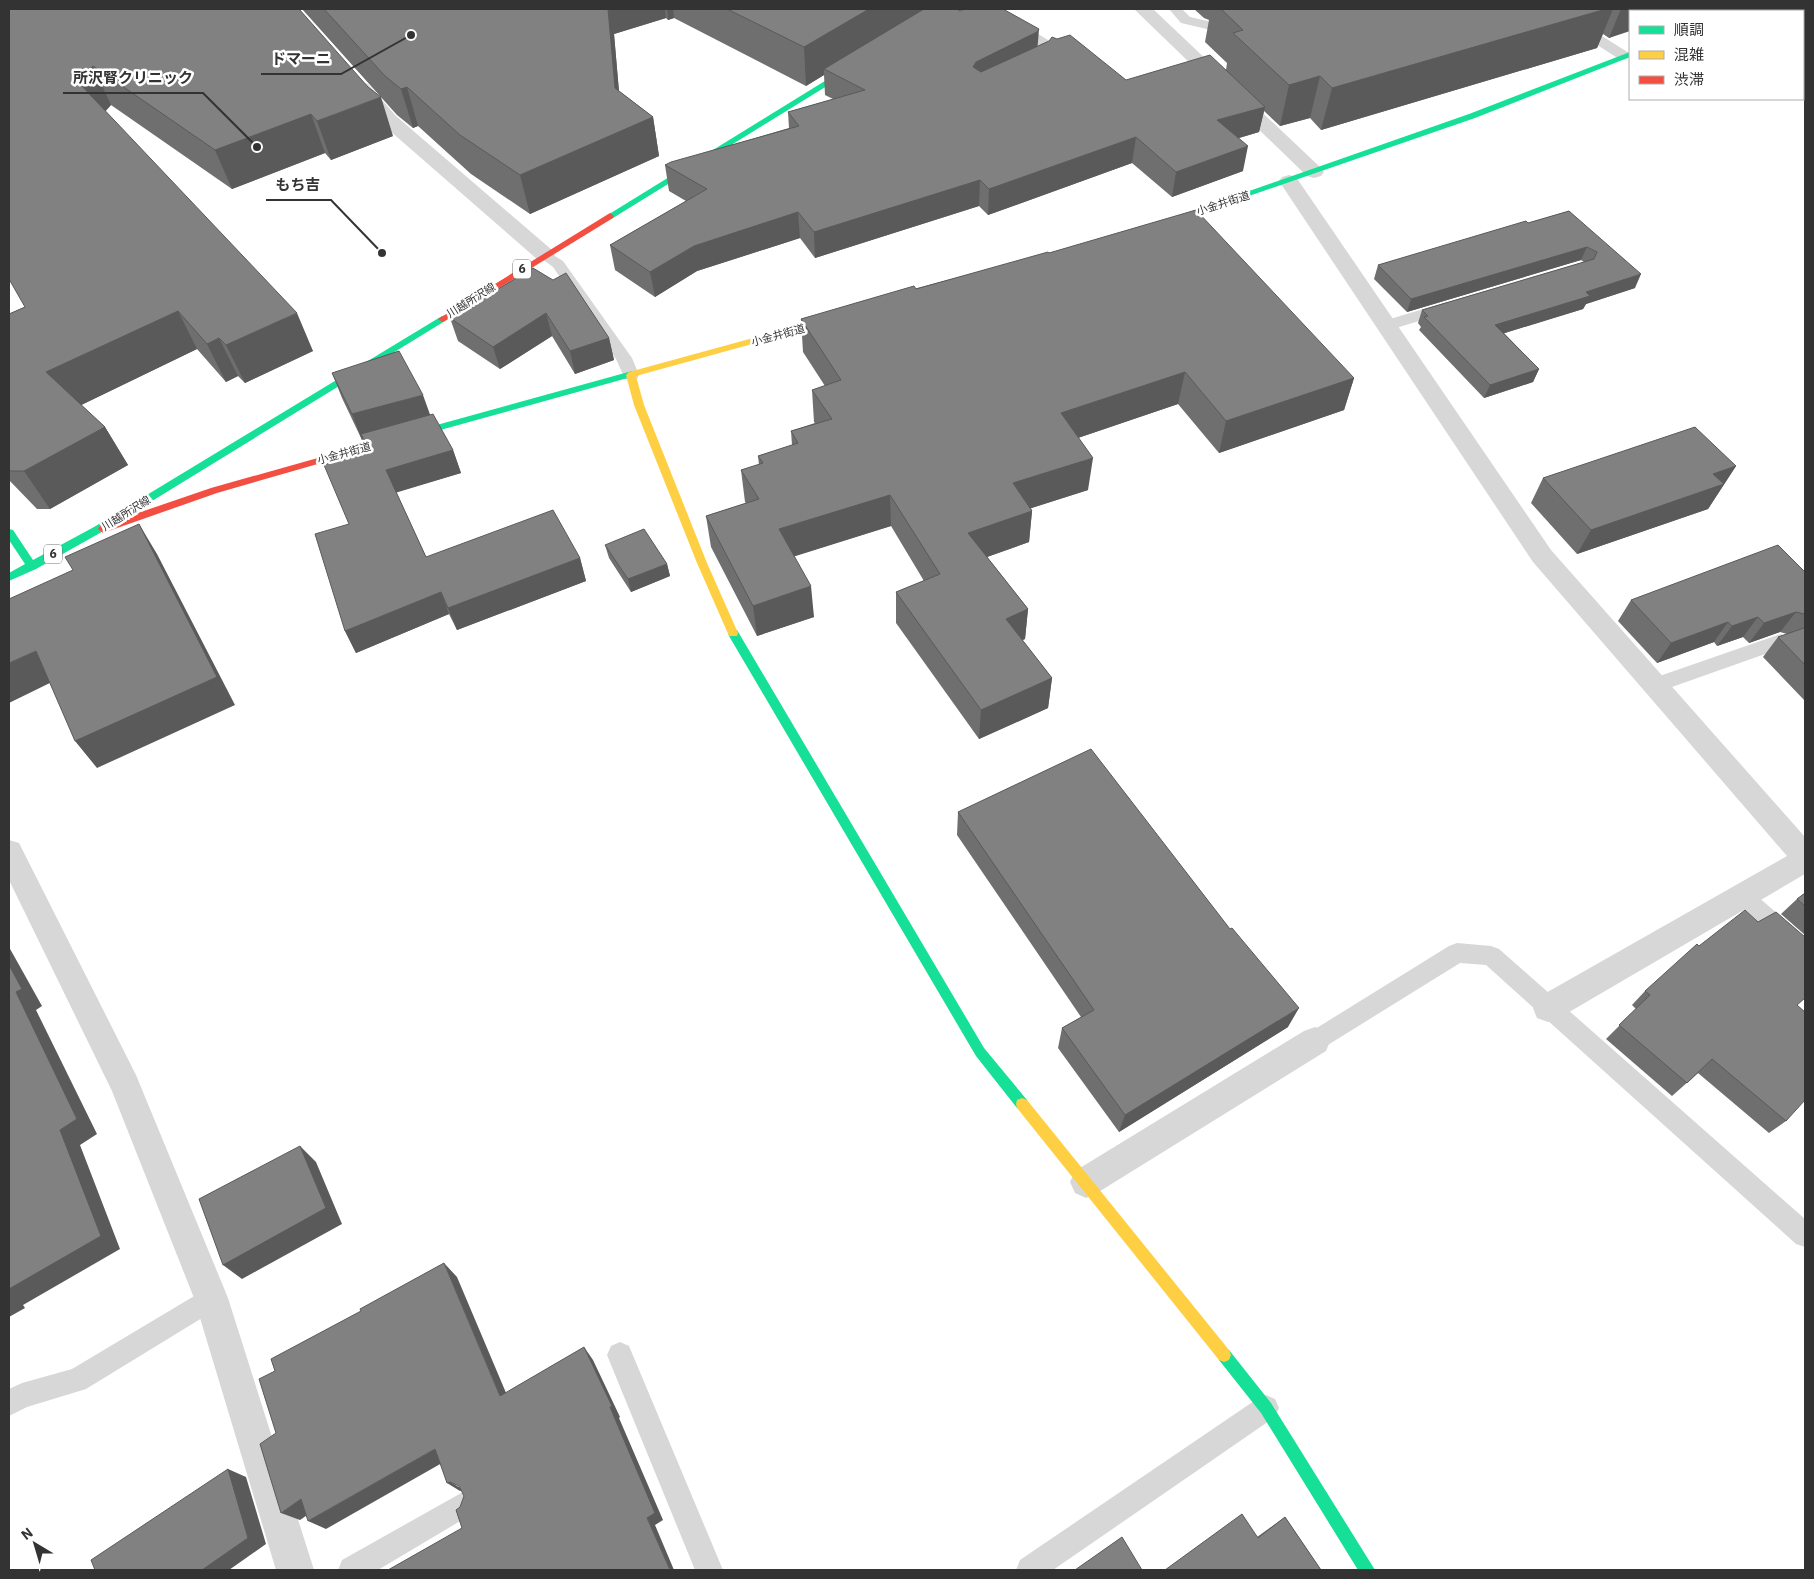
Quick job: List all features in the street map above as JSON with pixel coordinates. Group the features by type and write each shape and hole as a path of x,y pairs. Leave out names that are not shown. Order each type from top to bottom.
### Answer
{"street":[{"path":"1143,9 1314,172"},
{"name":"小金井街道","path":"1147,228 1289,181 1472,116 1627,55"},
{"name":"川越所沢線","path":"98,530 866,60"},
{"path":"350,75 389,120 545,255"},
{"path":"1289,181 1542,556 1805,858 1743,896 1548,1008"},
{"name":"小金井街道","path":"9,577 98,530 223,487 853,314"},
{"path":"630,375 639,405 702,563 737,642 980,1052 1266,1408 1367,1570"},
{"path":"9,533 32,566"},
{"path":"9,852 125,1085 211,1298 295,1570"},
{"path":"1086,1182 1316,1040"}],"lane":[{"path":"988,9 1043,43 1048,52 1041,62 1024,70"},
{"path":"1175,9 1186,20 1211,26"},
{"path":"1552,9 1627,55"},
{"path":"545,255 558,264 624,358 630,375"},
{"path":"1386,326 1461,303"},
{"path":"1655,685 1781,641"},
{"path":"1743,896 1805,950"},
{"path":"1316,1040 1457,953 1490,956 1805,1235"},
{"path":"9,1403 22,1396 77,1380 211,1298"},
{"path":"620,1356 708,1570"},
{"path":"1030,1570 1266,1408"},
{"path":"352,1570 463,1505"}],"building":[{"path":"9,9 299,9 368,87 381,97 317,121 311,114 215,150 93,66 78,82 297,313 226,345 219,338 207,344 178,311 46,372 105,427 24,471 11,471 9,469 9,314 25,307 9,279"},
{"path":"324,9 608,9 615,88 653,117 520,175 460,135 407,87 401,89 385,76"},
{"path":"727,9 869,9 804,47"},
{"path":"924,9 957,9 960,11 965,9 1003,9 1039,29 1037,32 976,62 973,67 981,72 1049,41 1052,37 1057,39 1070,35 1126,80 1210,55 1265,107 1217,120 1248,146 1176,172 1136,137 989,189 980,180 814,232 798,212 694,246 650,272 610,245 707,189 665,165 799,126 788,112 865,90 824,69"},
{"path":"1221,9 1606,9 1332,88 1320,76 1289,85 1233,33 1243,30"},
{"path":"1805,9 1805,31 1804,10 1776,10"},
{"path":"1196,210 1354,378 1226,421 1185,372 1061,413 1093,458 1013,483 1032,511 968,533 1028,609 1006,619 1052,678 981,710 896,592 940,574 890,495 779,529 811,586 753,606 706,516 759,499 741,470 763,463 758,456 798,443 791,431 832,419 812,390 841,380 801,319 914,286 916,289 1049,253"},
{"path":"1569,211 1641,274 1586,292 1590,296 1495,325 1539,369 1490,385 1424,317 1428,316 1422,310 1594,259 1597,252 1587,247 1411,299 1378,265 1526,221 1528,223"},
{"path":"533,268 553,280 566,273 609,338 570,351 546,313 493,347 450,318"},
{"path":"399,351 423,395 352,414 332,373"},
{"path":"433,414 453,450 386,470 426,557 553,510 580,558 448,608 441,592 345,631 315,534 349,524 324,465 369,450 361,434"},
{"path":"1695,427 1736,466 1713,474 1724,484 1591,530 1543,478"},
{"path":"139,524 217,677 75,741 36,651 9,663 9,599 73,570 65,557"},
{"path":"644,529 667,564 628,579 605,545"},
{"path":"1778,545 1805,572 1805,616 1796,612 1764,623 1758,617 1732,626 1728,622 1671,643 1631,600"},
{"path":"1805,626 1805,665 1778,637"},
{"path":"1091,749 1230,929 1232,928 1299,1008 1125,1115 1062,1028 1094,1010 958,812"},
{"path":"1805,893 1805,906 1797,899"},
{"path":"1745,910 1758,922 1776,912 1805,937 1805,998 1797,1005 1805,1012 1805,1100 1786,1121 1712,1059 1687,1083 1619,1025 1650,995 1645,991 1697,944 1699,946"},
{"path":"9,965 22,989 16,992 77,1119 60,1130 101,1236 9,1289"},
{"path":"300,1146 326,1208 223,1265 199,1199"},
{"path":"444,1263 500,1396 584,1347 612,1406 610,1407 655,1513 647,1518 670,1570 388,1570 462,1528 456,1510 460,1507 464,1496 459,1486 450,1482 447,1483 435,1449 308,1521 301,1499 281,1513 260,1444 276,1433 259,1379 275,1371 271,1359 361,1311 360,1309"},
{"path":"228,1469 248,1538 202,1570 95,1570 91,1560"},
{"path":"1242,1514 1258,1538 1285,1517 1321,1570 1165,1570"},
{"path":"1122,1537 1142,1570 1075,1570"}],"traffic: fast":[{"path":"1162,223 1472,116 1629,54"},
{"path":"610,216 857,65"},
{"path":"9,577 97,530 442,319"},
{"path":"339,455 632,374"},
{"path":"9,533 32,566"},
{"path":"733,633 980,1052 1022,1104"},
{"path":"1224,1355 1266,1408 1367,1570"}],"traffic: slow":[{"path":"632,374 837,318"},
{"path":"631,375 639,405 702,563 733,633"},
{"path":"1022,1104 1224,1355"}],"traffic: jam":[{"path":"442,319 610,216"},
{"path":"103,529 214,490 339,455"}],"place":[{"name":"ドマーニ","path":"411,35"},
{"name":"所沢腎クリニック","path":"257,147"},
{"name":"もち吉","path":"382,253"}]}
